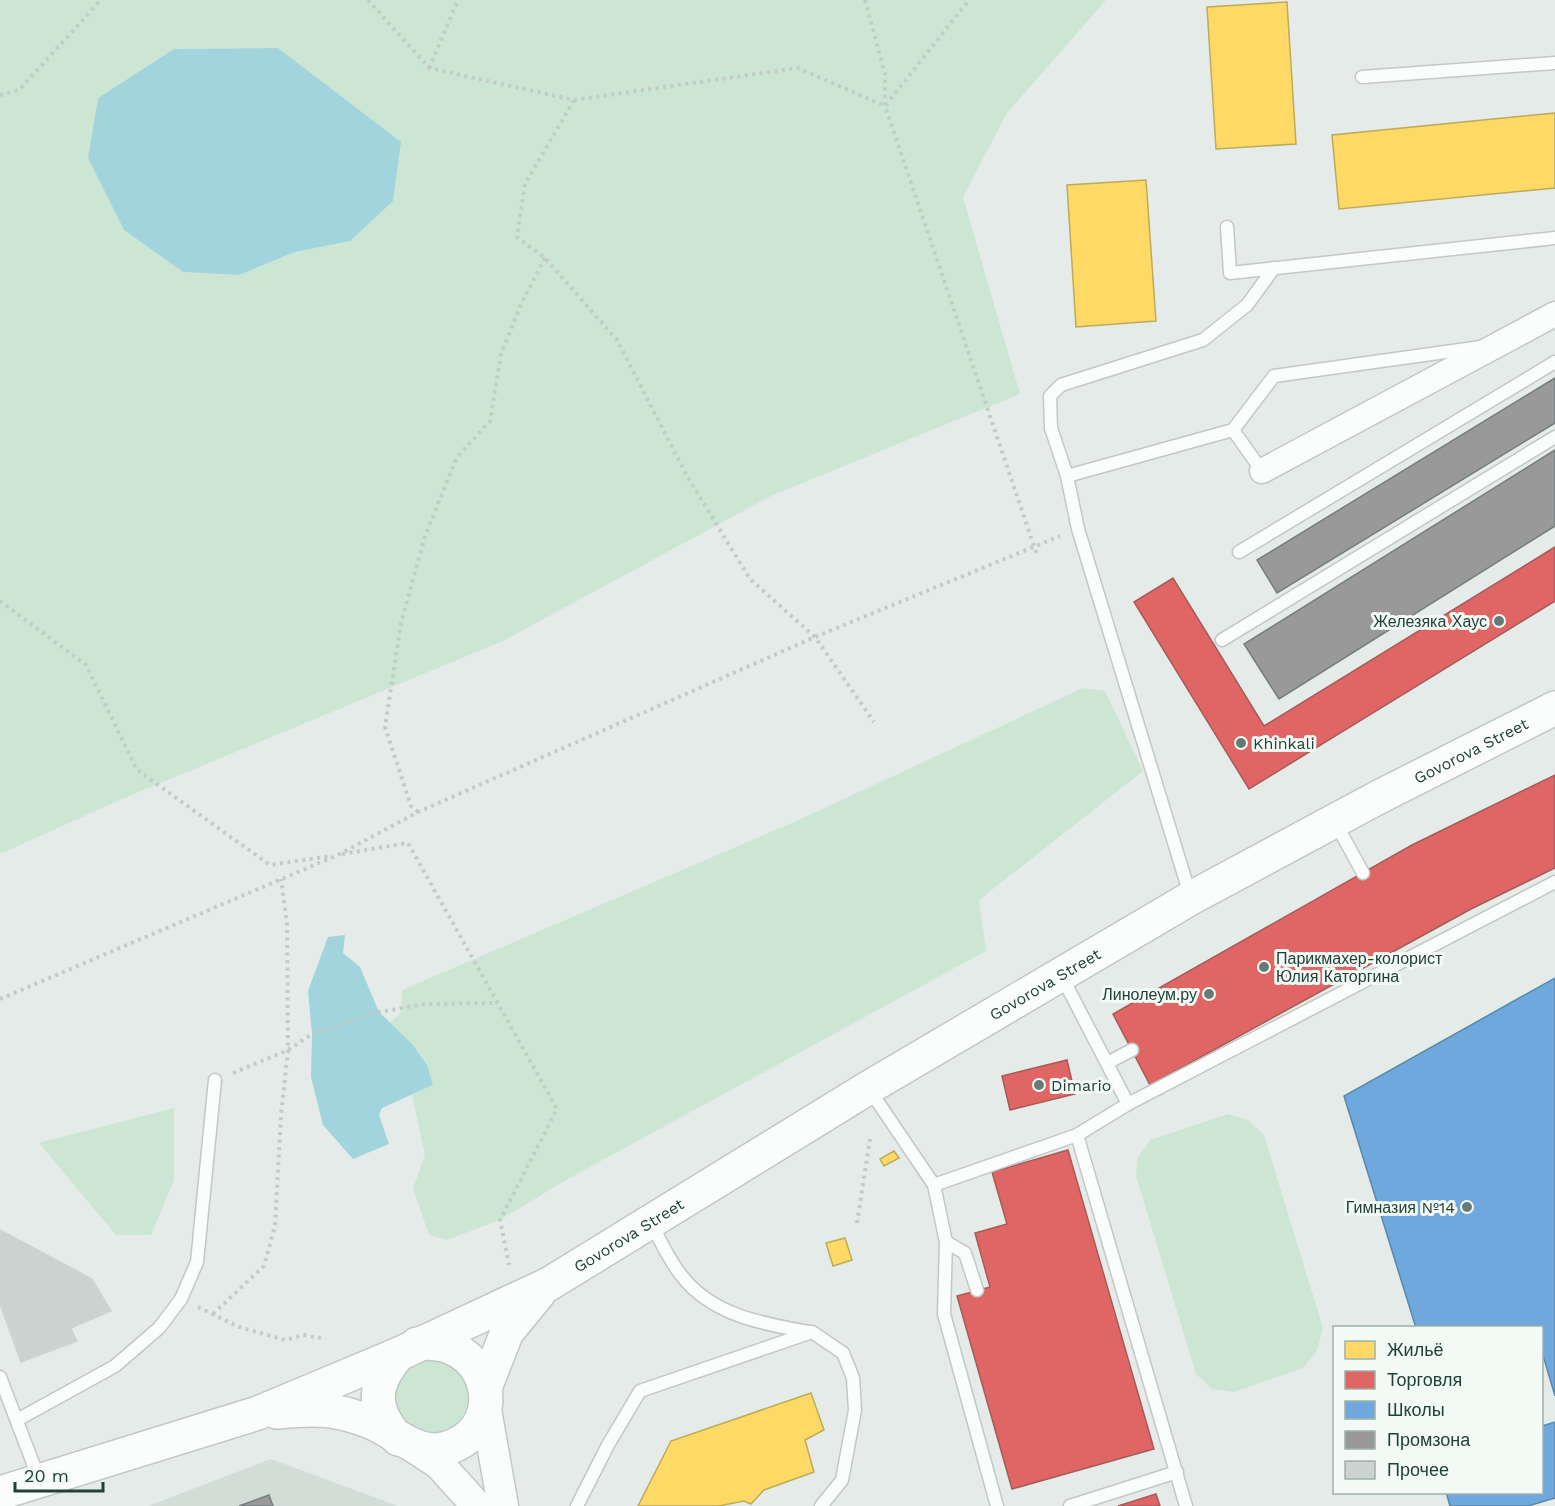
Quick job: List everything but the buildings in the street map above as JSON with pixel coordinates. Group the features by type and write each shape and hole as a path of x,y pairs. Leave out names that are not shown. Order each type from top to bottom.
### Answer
{"main road":[{"name":"Govorova Street","path":"0,1493 258,1413 408,1349 549,1284 868,1088 1191,898 1334,821 1555,708"},
{"name":"Govorova Street","path":"258,1413 296,1410 344,1414 374,1424 406,1443 434,1450 453,1446 470,1434 480,1420 485,1396 507,1332 520,1313 549,1284"},
{"name":"Govorova Street","path":"406,1443 386,1425 379,1408 378,1389 384,1371 408,1349 432,1342 450,1346 466,1355 479,1371 485,1396"}],"street":[{"path":"1262,471 1555,314"},
{"path":"485,1396 503,1506"},
{"path":"406,1443 439,1464 477,1506"}],"lane":[{"path":"1362,77 1555,63"},
{"path":"1227,227 1230,273 1555,238"},
{"path":"1191,898 1078,529 1067,476 1051,428 1050,396 1061,385 1203,340 1247,305 1274,268"},
{"path":"1067,476 1233,430 1274,376 1496,344"},
{"path":"1239,552 1555,362"},
{"path":"1233,430 1262,471"},
{"path":"1222,640 1555,437"},
{"path":"1334,821 1363,873"},
{"path":"934,1185 1077,1136 1128,1104 1555,882"},
{"path":"1404,946 1411,957"},
{"path":"1061,974 1128,1104"},
{"path":"1107,1063 1132,1050"},
{"path":"17,1420 116,1366 159,1328 181,1299 197,1262 215,1080"},
{"path":"868,1088 934,1185 945,1242 944,1314 997,1506"},
{"path":"1077,1136 1186,1506"},
{"path":"650,1222 681,1276 716,1307 768,1325 812,1332 843,1353 853,1378 855,1410 842,1480 821,1506"},
{"path":"945,1242 965,1253 977,1290"},
{"path":"577,1506 608,1445 640,1391 812,1332"},
{"path":"0,1377 40,1480"},
{"path":"1070,1506 1177,1472"}],"path":[{"path":"0,95 19,90 101,0"},
{"path":"368,0 429,68 574,100 798,68 885,106"},
{"path":"429,68 458,0"},
{"path":"865,0 885,74 885,106 1037,555"},
{"path":"885,106 969,0"},
{"path":"574,100 525,184 517,237 545,258 617,340 687,476 750,579 815,637 874,722"},
{"path":"418,812 411,806 385,727 401,623 429,526 457,457 490,422 501,354 522,302 545,258"},
{"path":"0,999 338,855 418,812 815,637 1078,529"},
{"path":"0,601 86,665 137,770 270,865 408,843 557,1109 500,1220 509,1265"},
{"path":"213,1314 264,1266 275,1226 281,1115 288,1050 287,924 280,879"},
{"path":"215,1080 288,1050 312,1034 379,1012 425,1004 497,1003"},
{"path":"858,1223 870,1139"},
{"path":"181,1299 239,1327 285,1341 303,1335 326,1339"}],"shaded area":[{"path":"271,1459 398,1506 148,1506"}],"green space":[{"path":"0,0 1106,0 1007,113 963,197 1020,394 771,496 503,641 122,799 0,854","holes":["278,48 350,241 295,252 239,275 183,272 124,230 88,158 98,98 174,49"]},
{"path":"1083,688 1105,691 1143,771 979,900 986,951 566,1180 500,1220 447,1240 429,1235 413,1189 425,1155 412,1095 433,1085 416,1051 390,1023 401,1012 402,990 792,823"},
{"path":"174,1108 174,1180 151,1235 116,1235 39,1143"},
{"path":"1228,1114 1248,1120 1264,1135 1323,1328 1317,1351 1303,1368 1234,1392 1212,1389 1196,1374 1136,1176 1138,1157 1150,1140"},
{"path":"424,1359 438,1359 452,1365 462,1375 468,1389 468,1403 462,1417 452,1427 438,1433 424,1433 410,1427 400,1417 394,1403 394,1389 400,1375 410,1365"}],"water":[{"path":"278,48 401,142 393,201 350,241 295,252 239,275 183,272 124,230 88,158 98,98 174,49"},
{"path":"345,935 343,953 360,967 379,1012 412,1044 427,1065 433,1085 382,1108 379,1115 389,1144 353,1159 323,1125 311,1077 312,1034 308,991 328,937"}],"place":[{"name":"Железяка Хаус","path":"1499,621"},
{"name":"Khinkali","path":"1241,743"},
{"name":"Парикмахер-колорист Юлия Каторгина","path":"1264,967"},
{"name":"Линолеум.ру","path":"1209,994"},
{"name":"Dimario","path":"1039,1085"},
{"name":"Гимназия №14","path":"1467,1207"}]}
